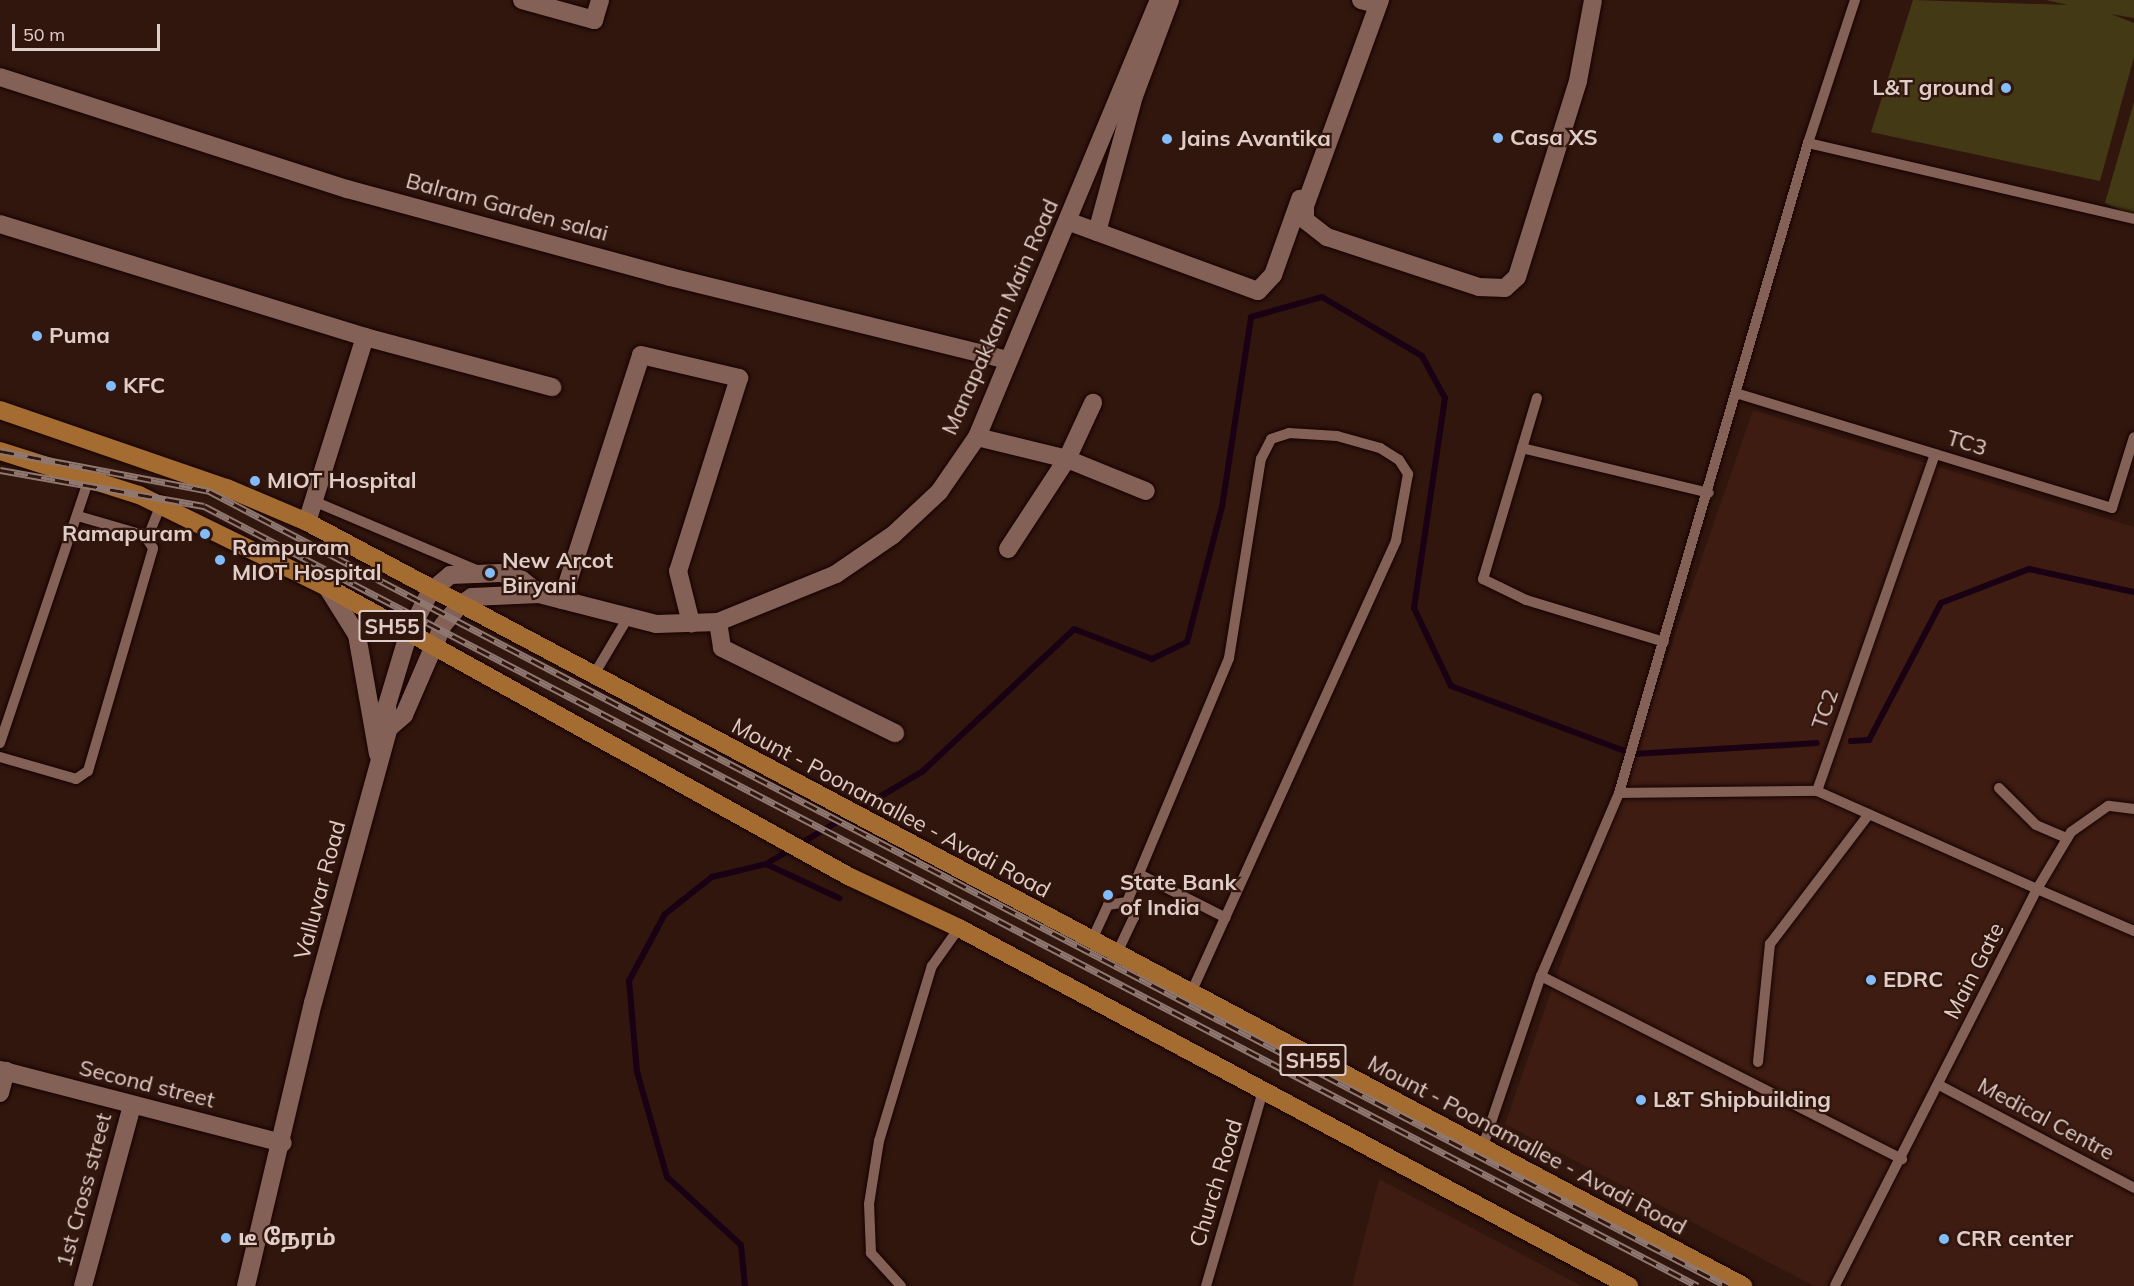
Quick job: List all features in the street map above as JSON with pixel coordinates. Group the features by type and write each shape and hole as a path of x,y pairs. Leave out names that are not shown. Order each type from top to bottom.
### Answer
{"main road":[{"name":"Mount - Poonamallee - Avadi Road","path":"0,410 227,488 307,522 458,607 818,795 1190,995 1743,1286"},
{"name":"SH55","path":"0,451 89,479 160,506 327,587 432,649 850,877 959,928 1629,1286"}],"street":[{"path":"522,0 594,20 600,0"},
{"name":"Manapakkam Main Road","path":"389,728 387,705 408,635 430,591 450,575 476,570 522,580 539,594 627,619 691,623 718,622 836,574 893,535 939,492 977,437 1008,360 1070,222 1159,0"},
{"path":"1097,232 1134,96 1170,0"},
{"path":"1070,222 1243,289 1268,285 1369,0"},
{"path":"1369,0 1305,206 1305,220 1327,237 1479,287 1505,288 1517,277 1578,81 1593,0"},
{"name":"Balram Garden salai","path":"0,77 347,189 1008,360"},
{"path":"0,224 365,337 552,387"},
{"path":"307,522 316,502 365,337"},
{"path":"562,600 641,355 739,378 678,571 691,623"},
{"path":"1008,549 1067,459 1093,403"},
{"path":"977,437 1067,459 1146,491"},
{"path":"327,587 357,634 379,765"},
{"path":"458,607 472,597 539,594"},
{"name":"Valluvar Road","path":"246,1286 283,1143 314,1003 389,728 404,715 432,649 458,607"},
{"path":"718,622 722,648 895,733"},
{"path":"0,1093 3,1070"},
{"name":"Second street","path":"3,1070 132,1106 283,1143"},
{"name":"1st Cross street","path":"83,1286 132,1106"}],"lane":[{"path":"1482,1149 1541,976 1619,793 1739,394 1808,143 1855,0"},
{"path":"1808,143 2134,219"},
{"name":"TC3","path":"1739,394 2112,508 2134,437"},
{"path":"1537,398 1483,579 1527,600 1664,642"},
{"path":"1116,955 1134,917 1127,902 1230,658 1261,459 1271,439 1289,433 1337,436 1380,448 1399,460 1408,474 1396,541 1190,995"},
{"path":"1522,448 1709,493"},
{"name":"TC2","path":"1817,791 1935,454"},
{"path":"0,743 89,479"},
{"path":"316,502 476,570"},
{"path":"0,757 76,779 88,771 153,549 147,536 160,506"},
{"path":"78,516 147,536"},
{"path":"592,678 627,619"},
{"path":"1999,788 2036,825 2067,838 2109,806 2134,809"},
{"path":"1619,793 1817,791 2134,931"},
{"path":"1758,1062 1770,944 1869,814"},
{"name":"Main Gate","path":"1835,1286 1902,1159 2037,889 2067,838"},
{"path":"1138,874 1226,918"},
{"path":"1091,942 1108,905 1127,902"},
{"path":"901,1286 872,1253 869,1204 879,1141 932,966 959,928"},
{"path":"1541,976 1902,1159"},
{"name":"Medical Centre","path":"1939,1084 2134,1188"},
{"name":"Church Road","path":"1206,1286 1263,1091"}],"shaded area":[{"name":"L&T ground","path":"1913,0 2068,5 2046,0 2134,0 2134,18 2111,14 2134,23 2134,57 2100,181 1871,132"},
{"path":"2134,102 2134,217 2105,203"},
{"path":"1753,410 2134,527 2134,1286 1814,1286 1505,1124"},
{"path":"1379,1179 1582,1286 1352,1286"}],"waterway":[{"path":"745,1286 741,1245 667,1177 637,1072 629,981 665,914 712,877 766,864 923,771 1074,629 1152,659 1187,642 1222,507 1251,317 1322,297 1422,356 1445,398 1414,608 1451,686 1633,754 1817,743"},
{"path":"1851,741 1869,740 1941,603 2029,569 2134,592"},
{"path":"766,864 839,898"}],"railway":[{"path":"0,451 209,491 1727,1286"},
{"path":"0,470 204,506 1698,1286"}],"place":[{"name":"L&T ground","path":"2006,88"},
{"name":"Casa XS","path":"1498,138"},
{"name":"Jains Avantika","path":"1167,139"},
{"name":"Puma","path":"37,336"},
{"name":"KFC","path":"111,386"},
{"name":"MIOT Hospital","path":"255,481"},
{"name":"Ramapuram","path":"205,534"},
{"name":"Rampuram MIOT Hospital","path":"220,560"},
{"name":"New Arcot Biryani","path":"490,573"},
{"name":"State Bank of India","path":"1108,895"},
{"name":"EDRC","path":"1871,980"},
{"name":"L&T Shipbuilding","path":"1641,1100"},
{"name":"டீ நேரம்","path":"226,1238"},
{"name":"CRR center","path":"1944,1239"}]}
